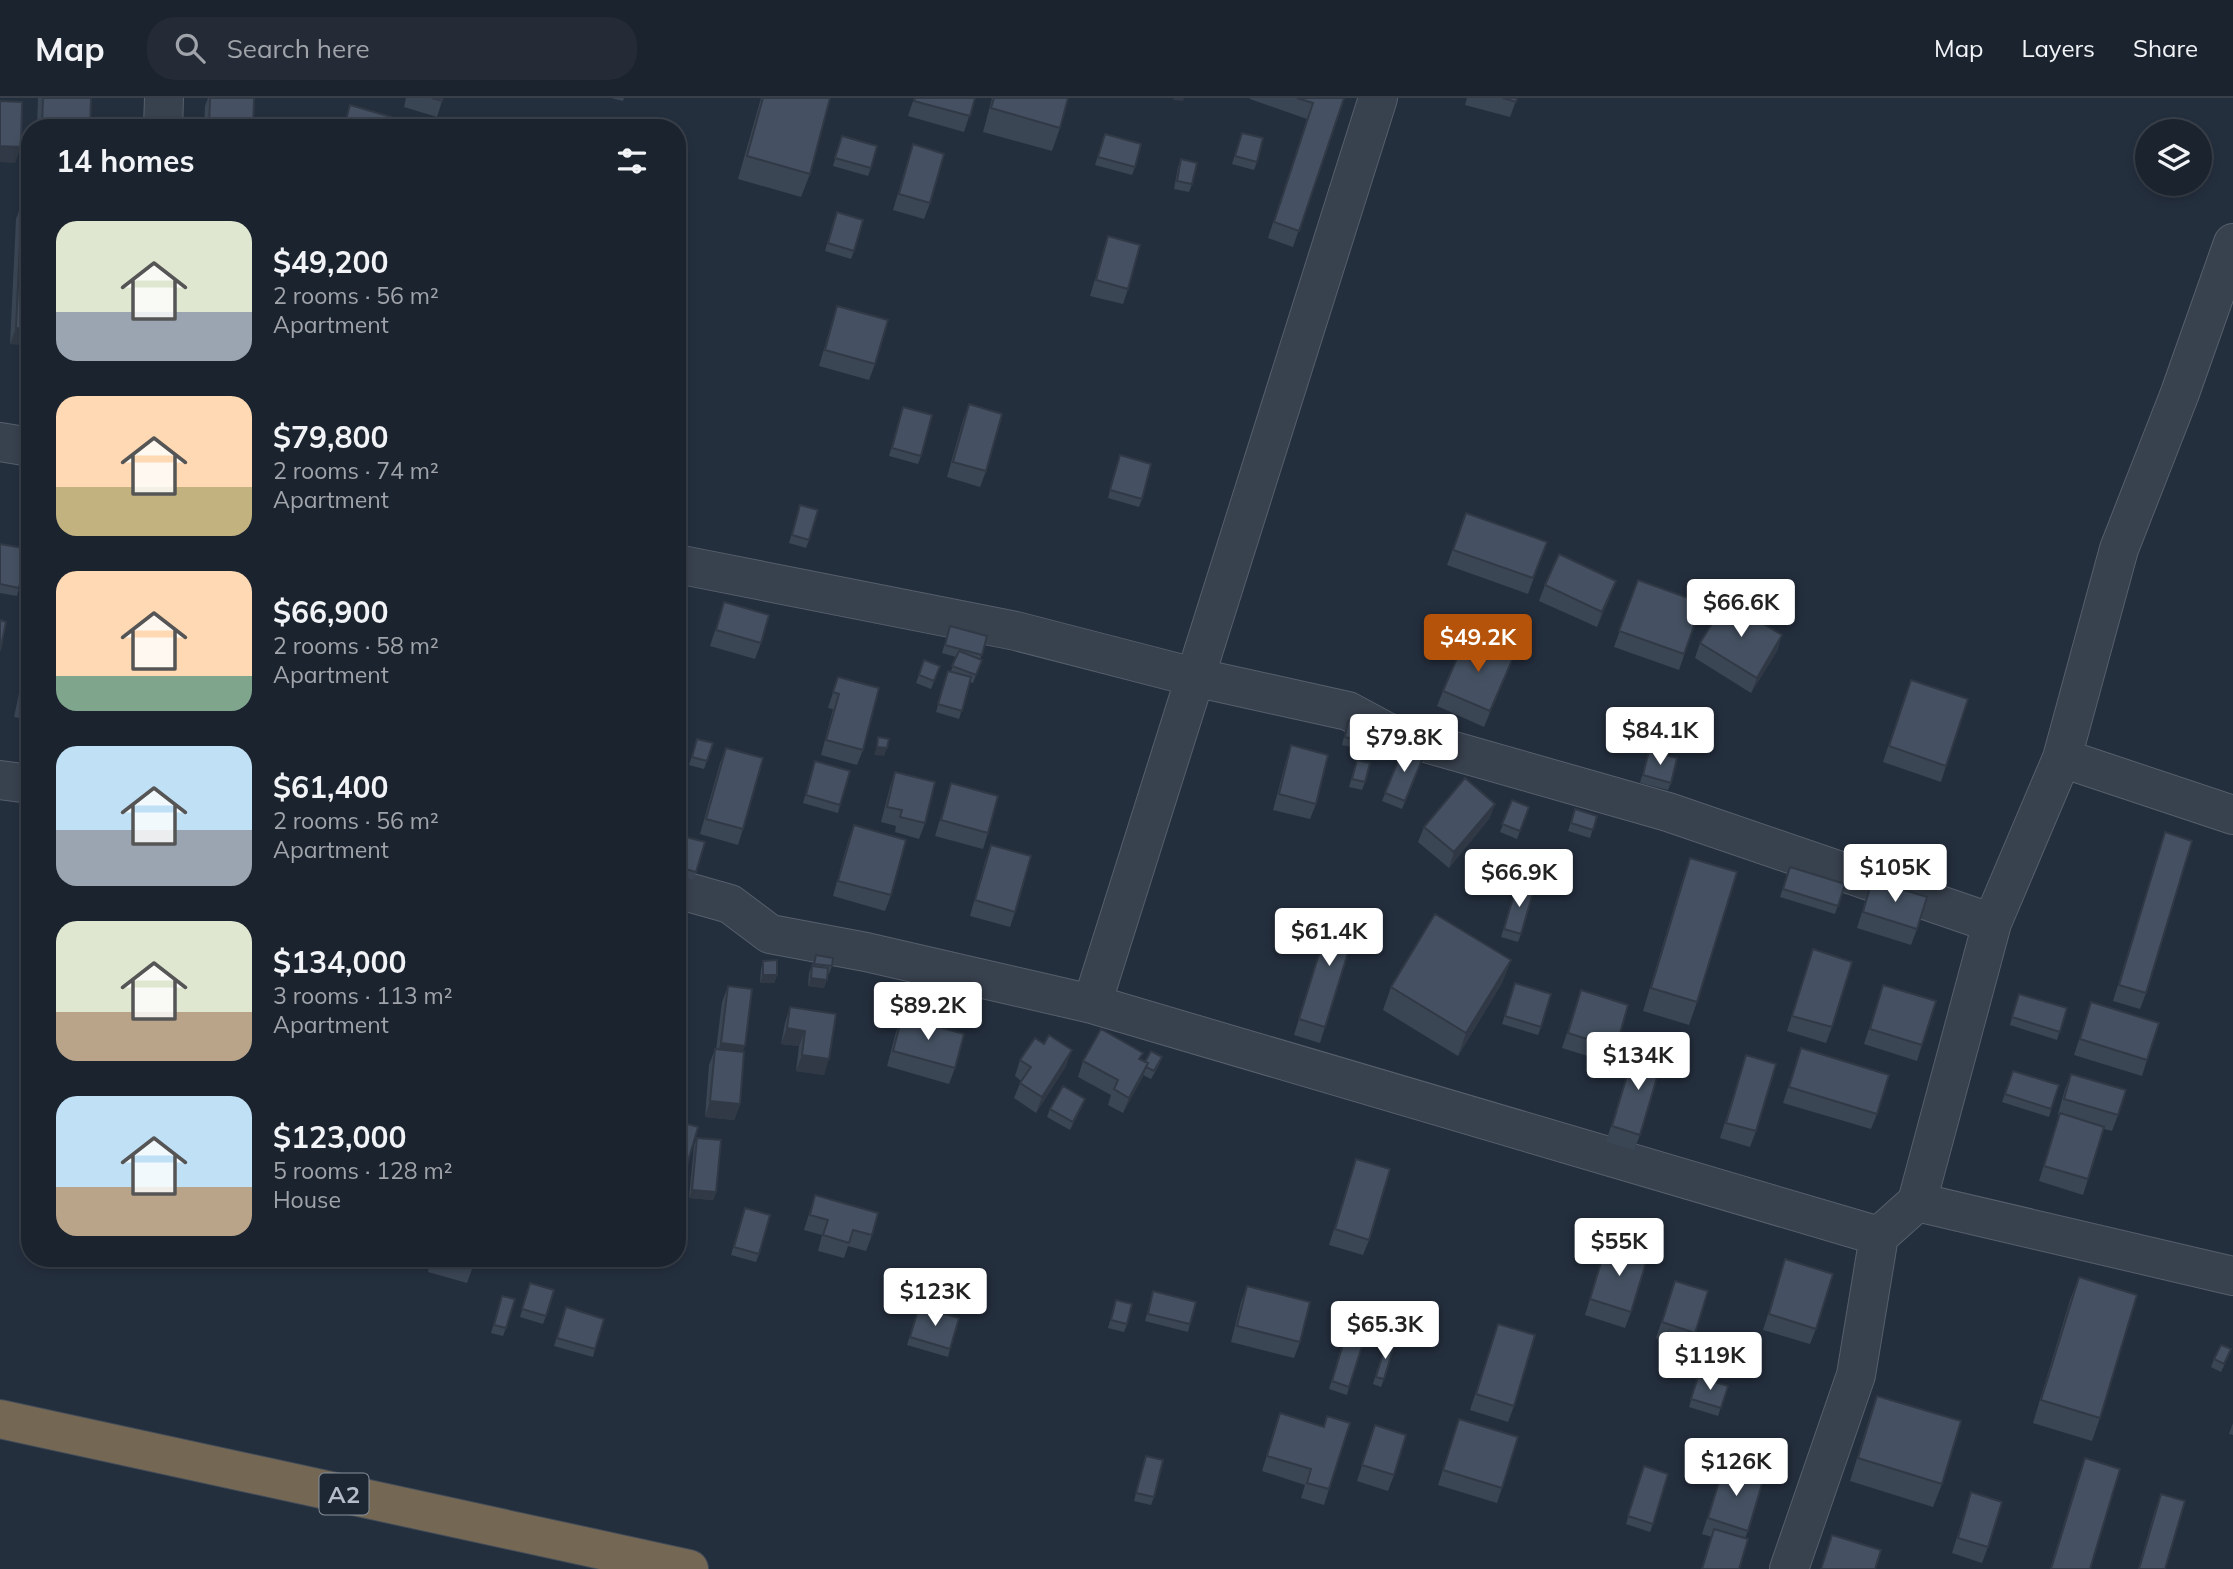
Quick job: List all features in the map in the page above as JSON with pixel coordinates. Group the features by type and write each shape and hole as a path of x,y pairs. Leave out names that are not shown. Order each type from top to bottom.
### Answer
{"highway":[{"name":"A2","path":"0,1419 689,1569"}],"street":[{"path":"163,119 164,98"},
{"path":"1092,1003 1378,98"},
{"path":"1789,1569 1856,1375 1879,1236 1917,1202 1992,923 2062,758 2119,549 2180,393 2233,243"},
{"path":"0,442 21,446"},
{"path":"686,566 1016,631 1194,677 1348,711 1387,732 1668,811 1992,923"},
{"path":"2062,758 2233,815"},
{"path":"0,780 21,783"},
{"path":"686,892 730,904 770,934 866,952 1092,1003 1879,1236"},
{"path":"1917,1202 2233,1276"}],"building":[{"path":"43,98 91,98 90,119 42,119"},
{"path":"210,98 254,98 253,119 209,119"},
{"path":"763,98 830,98 810,174 747,156"},
{"path":"915,98 975,98 970,116 914,101"},
{"path":"994,98 1068,98 1060,128 991,108"},
{"path":"1297,98 1344,98 1299,231 1274,222 1313,103"},
{"path":"0,101 22,102 21,147 0,146"},
{"path":"350,105 391,117 390,119 346,119"},
{"path":"1242,133 1263,138 1257,162 1235,156"},
{"path":"1105,134 1141,144 1135,167 1098,157"},
{"path":"842,136 877,146 871,168 835,158"},
{"path":"913,144 944,154 930,203 899,194"},
{"path":"1181,159 1197,163 1192,184 1177,181"},
{"path":"837,212 863,220 854,251 828,243"},
{"path":"21,224 21,328 16,328"},
{"path":"1108,236 1140,245 1128,289 1096,280"},
{"path":"837,306 888,320 875,364 825,350"},
{"path":"969,404 1002,414 986,471 953,462"},
{"path":"903,407 932,415 921,456 892,448"},
{"path":"1120,455 1151,464 1142,499 1110,490"},
{"path":"800,505 818,510 809,540 792,535"},
{"path":"1466,513 1547,542 1533,578 1453,550"},
{"path":"0,544 21,548 19,588 0,584"},
{"path":"1559,554 1616,581 1602,612 1545,585"},
{"path":"1638,580 1702,603 1684,654 1619,631"},
{"path":"1726,601 1782,635 1757,678 1700,643"},
{"path":"724,602 769,615 761,643 716,630"},
{"path":"0,620 6,622 0,651"},
{"path":"950,626 987,636 982,655 945,645"},
{"path":"1466,637 1513,658 1490,711 1443,691"},
{"path":"959,651 982,660 976,675 952,666"},
{"path":"924,660 940,666 934,681 919,675"},
{"path":"948,671 971,677 962,711 938,704"},
{"path":"838,677 879,688 863,750 826,740 839,694 833,692"},
{"path":"1911,680 1968,699 1946,766 1889,746"},
{"path":"1348,721 1366,726 1362,742 1345,737"},
{"path":"878,737 889,739 887,748 877,747"},
{"path":"697,739 713,743 707,761 692,757"},
{"path":"1291,745 1328,755 1316,804 1279,794"},
{"path":"1404,747 1424,755 1405,801 1385,793"},
{"path":"726,748 763,758 743,829 706,819"},
{"path":"1649,751 1677,758 1671,783 1643,775"},
{"path":"1357,760 1370,763 1365,782 1352,779"},
{"path":"815,761 850,771 840,805 806,795"},
{"path":"895,772 935,782 925,823 900,817 902,810 887,807"},
{"path":"1465,778 1495,804 1454,852 1424,827"},
{"path":"951,783 998,796 988,833 941,820"},
{"path":"1512,800 1529,807 1520,831 1502,824"},
{"path":"1575,809 1597,816 1593,830 1571,823"},
{"path":"854,825 906,840 891,895 838,881"},
{"path":"2165,832 2192,841 2146,993 2119,985"},
{"path":"686,837 705,842 696,872 686,869"},
{"path":"991,845 1031,856 1015,912 975,900"},
{"path":"1690,858 1737,872 1697,1002 1651,988"},
{"path":"1790,867 1845,884 1838,906 1783,889"},
{"path":"1872,880 1927,897 1917,929 1863,912"},
{"path":"1517,884 1534,889 1521,934 1504,929"},
{"path":"1333,909 1359,917 1325,1027 1299,1019"},
{"path":"1435,914 1511,960 1466,1033 1391,987"},
{"path":"1813,949 1852,962 1832,1027 1792,1016"},
{"path":"816,955 833,958 832,966 814,964"},
{"path":"777,960 777,975 763,975 763,961"},
{"path":"812,966 828,968 827,980 811,978"},
{"path":"1515,983 1551,994 1541,1027 1505,1016"},
{"path":"1883,985 1936,1001 1922,1045 1870,1029"},
{"path":"728,986 752,989 745,1046 721,1043"},
{"path":"1581,990 1628,1005 1616,1048 1568,1033"},
{"path":"2019,994 2067,1008 2060,1032 2012,1017"},
{"path":"2091,1002 2159,1023 2147,1060 2080,1039"},
{"path":"790,1007 836,1014 829,1059 802,1055 805,1031 787,1028"},
{"path":"902,1017 964,1034 955,1068 893,1051"},
{"path":"1101,1029 1143,1053 1139,1059 1148,1063 1129,1098 1114,1089 1118,1080 1083,1061"},
{"path":"1049,1035 1072,1050 1042,1097 1020,1083 1031,1067 1020,1060 1035,1038 1044,1044"},
{"path":"1801,1048 1889,1075 1877,1114 1789,1087"},
{"path":"715,1049 744,1052 740,1104 710,1101"},
{"path":"1635,1049 1663,1057 1640,1135 1612,1126"},
{"path":"1151,1051 1162,1057 1154,1071 1146,1067 1148,1063 1145,1062"},
{"path":"1746,1055 1776,1064 1756,1131 1726,1123"},
{"path":"2013,1071 2059,1085 2051,1109 2005,1094"},
{"path":"2071,1074 2126,1090 2118,1115 2064,1099"},
{"path":"1063,1086 1085,1099 1073,1122 1050,1109"},
{"path":"2060,1113 2104,1127 2088,1179 2044,1166"},
{"path":"686,1124 698,1127 686,1169"},
{"path":"697,1138 721,1140 716,1192 692,1190"},
{"path":"1356,1159 1390,1169 1369,1240 1335,1229"},
{"path":"815,1195 878,1213 872,1235 853,1230 849,1243 823,1235 828,1220 810,1215"},
{"path":"745,1208 770,1215 759,1254 734,1247"},
{"path":"1607,1243 1648,1256 1631,1312 1590,1299"},
{"path":"1785,1259 1833,1274 1816,1329 1769,1314"},
{"path":"2079,1277 2137,1295 2100,1418 2041,1400"},
{"path":"1675,1281 1708,1291 1695,1333 1662,1322"},
{"path":"530,1283 554,1290 546,1316 522,1309"},
{"path":"1247,1286 1310,1302 1300,1342 1237,1326"},
{"path":"1153,1291 1196,1302 1190,1324 1148,1314"},
{"path":"502,1296 515,1299 506,1328 494,1325"},
{"path":"1116,1300 1132,1304 1127,1324 1111,1320"},
{"path":"566,1307 604,1319 595,1349 557,1338"},
{"path":"919,1307 959,1318 950,1349 910,1337"},
{"path":"1498,1324 1535,1335 1514,1406 1476,1394"},
{"path":"1344,1341 1362,1346 1349,1387 1332,1381"},
{"path":"1386,1343 1394,1346 1384,1379 1376,1377"},
{"path":"2221,1345 2231,1349 2224,1364 2214,1359"},
{"path":"1698,1377 1728,1386 1721,1408 1691,1399"},
{"path":"1877,1396 1961,1421 1942,1484 1858,1458"},
{"path":"1280,1413 1324,1427 1327,1416 1350,1423 1329,1489 1307,1483 1311,1469 1267,1456"},
{"path":"1459,1419 1518,1437 1502,1488 1443,1470"},
{"path":"1375,1425 1406,1435 1394,1475 1362,1465"},
{"path":"1146,1456 1163,1460 1154,1497 1136,1493"},
{"path":"2085,1458 2120,1469 2090,1569 2051,1569"},
{"path":"1724,1465 1764,1477 1748,1531 1708,1518"},
{"path":"1644,1466 1668,1474 1653,1524 1628,1516"},
{"path":"1971,1492 2002,1502 1988,1547 1958,1538"},
{"path":"2161,1494 2185,1501 2165,1569 2139,1569"},
{"path":"1714,1529 1748,1539 1739,1569 1702,1569"},
{"path":"1832,1535 1881,1550 1875,1569 1821,1569"}]}
